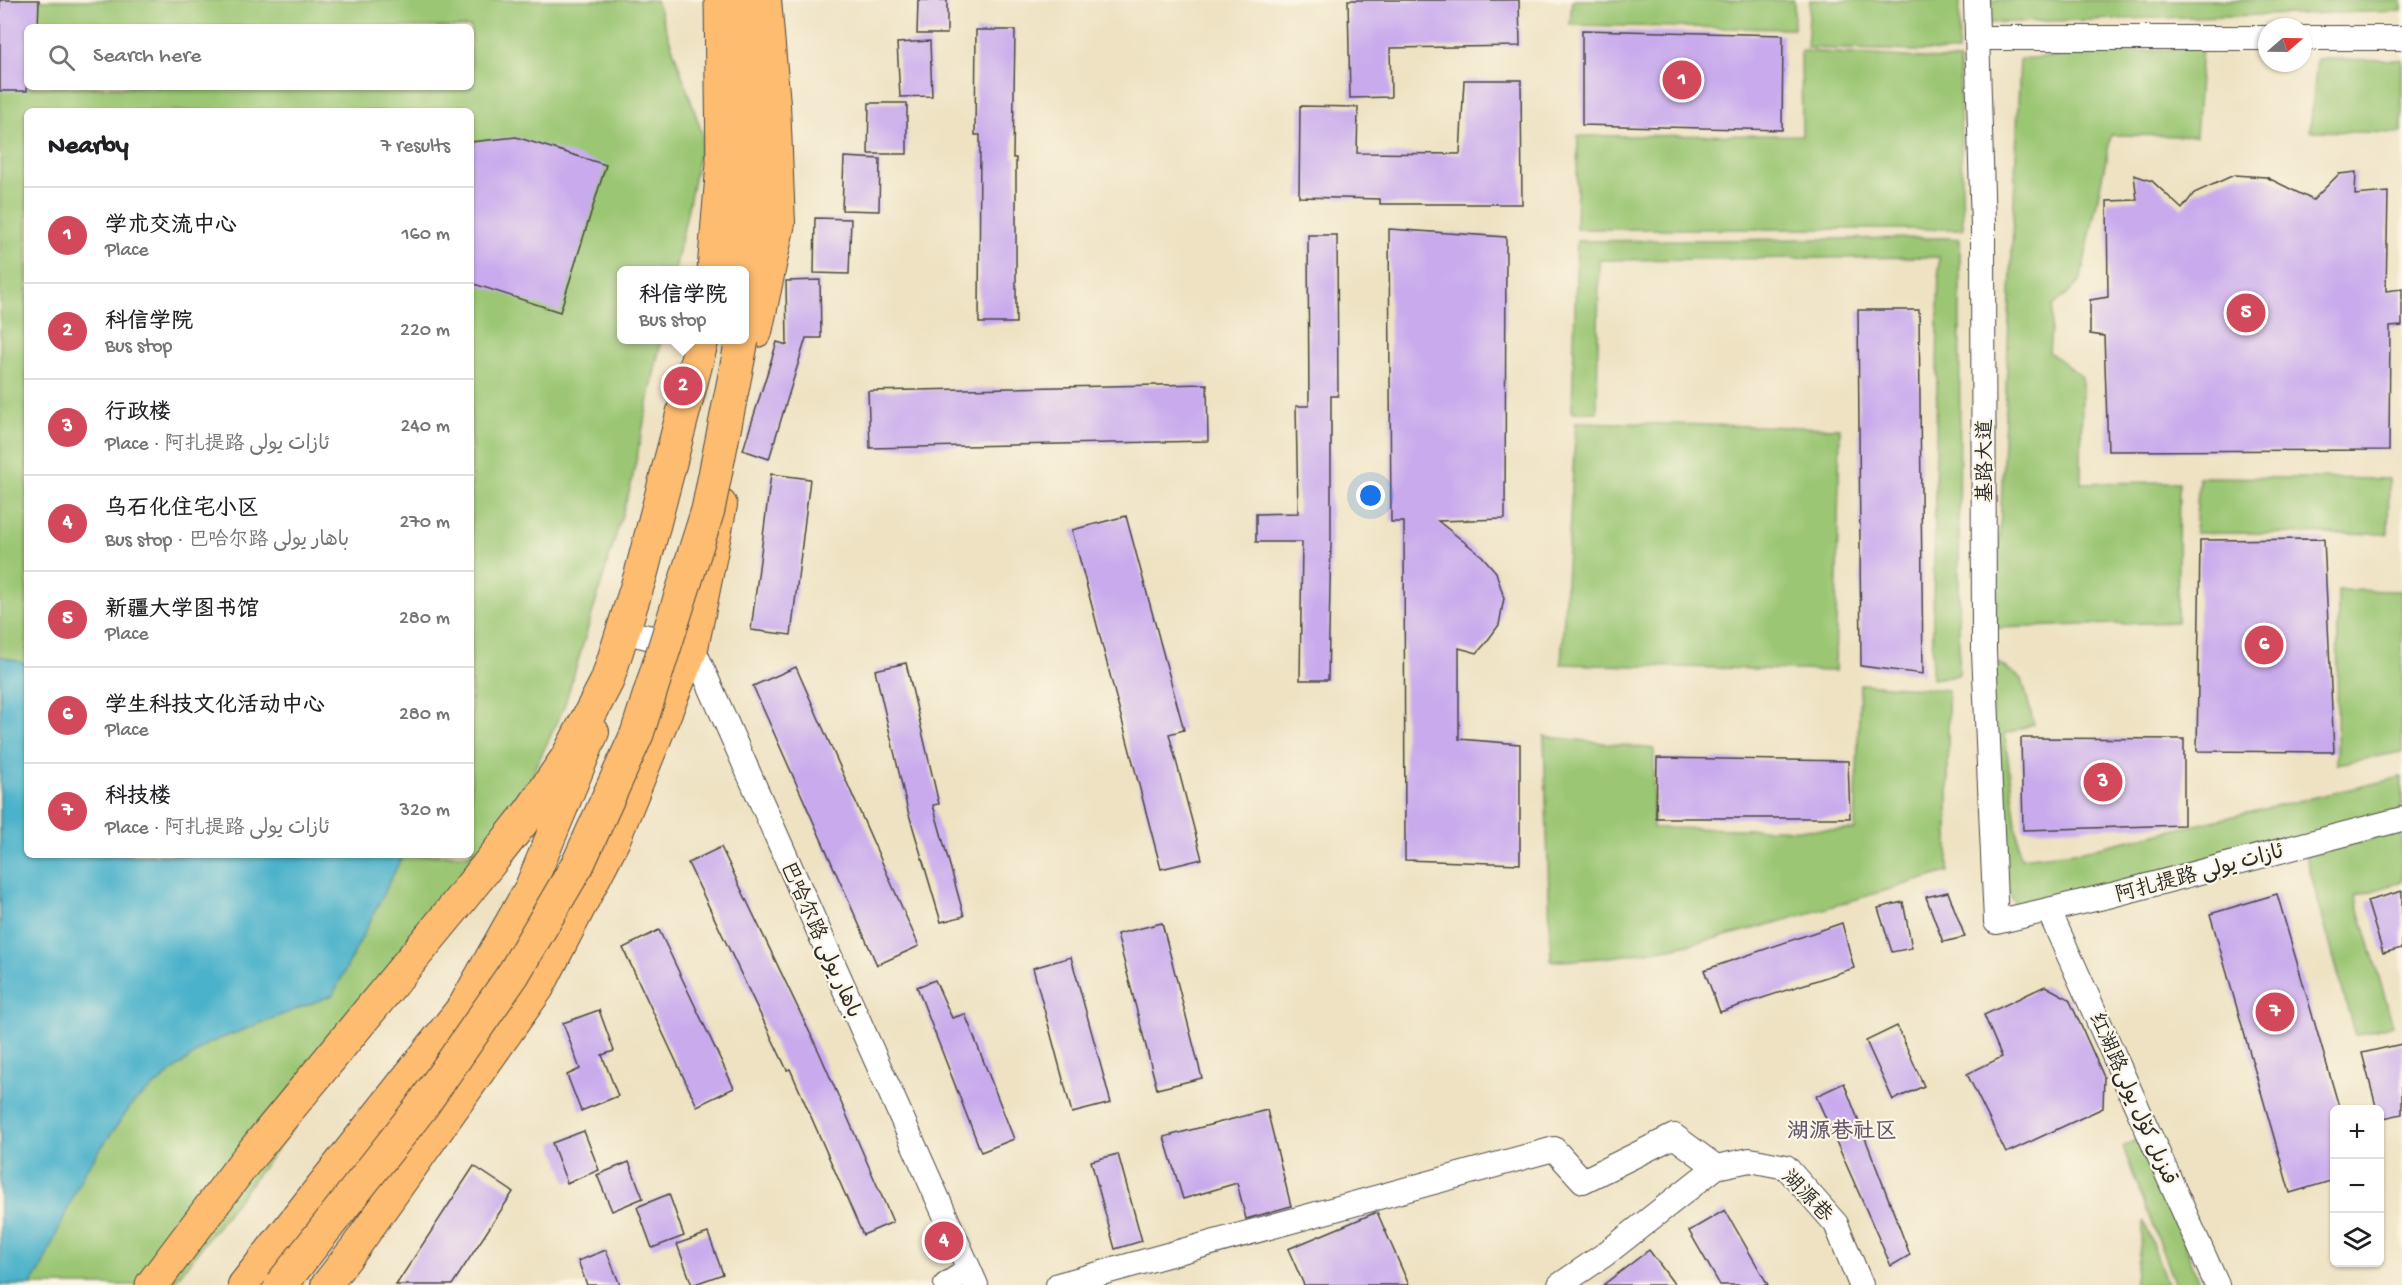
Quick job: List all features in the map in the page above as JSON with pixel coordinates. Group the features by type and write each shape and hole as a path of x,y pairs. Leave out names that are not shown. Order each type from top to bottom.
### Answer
{"highway":[{"path":"714,266 723,164 721,0"},
{"path":"748,0 755,129 749,266"},
{"path":"152,1285 244,1162 523,821 567,758 607,681 641,574 701,344"},
{"path":"281,1285 422,1106 514,973 578,864 637,734 708,510 741,344"}],"main road":[{"path":"729,0 740,233 732,266"},
{"path":"326,1285 539,988 614,843 693,648 780,223 775,104 766,0"},
{"path":"243,1285 463,1006 530,887 635,634 714,344"}],"street":[{"name":"基路大道","path":"1976,0 1983,226 1984,652 1996,922"},
{"path":"1977,38 2258,38"},
{"path":"2312,38 2402,38"},
{"path":"635,634 693,648"},
{"name":"巴哈尔路 باھار يولى","path":"693,648 973,1278"},
{"name":"阿扎提路 ئازات يولى","path":"1996,922 2049,911 2402,819"},
{"name":"红湖路قىزىل كۆل يولى","path":"2049,911 2217,1285"},
{"path":"1058,1285 1554,1149 1583,1181 1674,1136 1716,1167 1604,1256 1560,1285"},
{"name":"湖源巷","path":"1716,1167 1750,1160 1786,1167 1836,1224 1861,1285"},
{"path":"946,1285 973,1278"}],"green space":[{"path":"0,0 656,0 703,136 676,266 617,266 617,344 660,344 631,485 564,707 480,886 172,1285 0,1285"},
{"path":"1572,0 1794,0 1794,29 1570,25"},
{"path":"1810,0 1960,0 1958,52 1807,48"},
{"path":"1984,0 2402,0 2402,11 1984,23"},
{"path":"2202,47 2196,136 2111,135 2080,282 2053,306 2049,352 2082,377 2081,483 2179,482 2177,622 1996,628 2020,59"},
{"path":"1801,51 1959,60 1963,229 1576,229 1578,136 1802,135"},
{"path":"2317,59 2402,60 2402,133 2310,131"},
{"path":"1960,239 1959,675 1932,679 1939,257 1599,260 1597,412 1572,412 1577,241"},
{"path":"1576,422 1840,428 1835,671 1561,664"},
{"path":"2199,477 2389,479 2388,534 2195,533"},
{"path":"2338,590 2402,591 2402,752 2337,764"},
{"path":"1997,662 2022,679 2034,724 2005,734 2020,858 2083,851 2402,777 2402,817 2018,911 1998,869 1990,693"},
{"path":"1860,684 1948,690 1948,872 1801,916 1702,941 1602,958 1551,961 1544,736 1654,749 1653,828 1855,830"},
{"path":"2402,831 2402,882 2355,896 2393,1025 2355,1036 2306,856"},
{"path":"2144,1136 2200,1285 2175,1285 2123,1147"},
{"path":"2144,1221 2167,1285 2134,1285"}],"water":[{"path":"0,656 24,663 24,858 402,858 333,995 207,1044 133,1103 84,1172 41,1269 31,1285 0,1285"}],"building":[{"path":"0,0 39,0 38,24 24,24 24,90 27,91 0,91"},
{"path":"918,0 947,0 947,34 917,34"},
{"path":"1348,0 1519,0 1520,46 1390,48 1391,97 1350,98"},
{"path":"976,30 1015,30 1013,158 1016,158 1016,323 979,323 980,135 975,135"},
{"path":"1582,30 1783,35 1782,130 1582,125"},
{"path":"930,41 932,96 900,97 897,43"},
{"path":"1464,80 1521,80 1522,204 1380,204 1380,199 1299,197 1300,106 1358,107 1357,153 1460,154"},
{"path":"869,103 907,103 907,154 868,154"},
{"path":"516,137 606,165 560,312 474,284 474,142"},
{"path":"844,157 880,159 879,211 842,210"},
{"path":"2356,172 2355,195 2388,192 2386,291 2402,289 2402,326 2390,327 2389,450 2108,451 2104,336 2090,334 2090,300 2108,297 2107,201 2137,200 2134,175 2152,181 2182,209 2194,193 2234,175 2266,177 2313,200 2339,174"},
{"path":"815,218 851,219 849,274 814,273"},
{"path":"1389,229 1506,237 1505,519 1438,521 1482,556 1496,572 1504,598 1499,625 1477,653 1459,648 1459,739 1520,744 1520,864 1405,860 1404,522 1391,522"},
{"path":"1308,235 1337,235 1338,396 1331,396 1328,680 1300,680 1302,542 1256,542 1256,514 1298,513 1296,406 1309,406"},
{"path":"820,280 821,338 806,338 769,459 743,450 777,342 787,345 786,281"},
{"path":"1858,310 1919,310 1923,674 1861,666"},
{"path":"1207,384 1208,441 870,448 868,391"},
{"path":"771,474 810,479 791,635 751,630"},
{"path":"1126,516 1184,730 1169,734 1202,859 1161,869 1072,530"},
{"path":"2324,539 2334,752 2197,751 2200,540"},
{"path":"906,663 939,804 933,805 964,916 941,922 908,811 875,670"},
{"path":"796,667 919,946 877,965 753,686"},
{"path":"2021,738 2184,739 2184,825 2023,830"},
{"path":"1657,758 1848,761 1850,818 1656,818"},
{"path":"721,847 820,1054 893,1222 863,1235 790,1069 787,1070 688,863"},
{"path":"2402,891 2402,948 2383,953 2367,901"},
{"path":"1948,892 1965,937 1943,942 1926,897"},
{"path":"2277,894 2339,1105 2330,1105 2330,1181 2290,1193 2210,914"},
{"path":"1903,902 1912,948 1892,952 1878,908"},
{"path":"1162,923 1202,1078 1157,1089 1117,934"},
{"path":"1842,923 1854,968 1720,1012 1704,970"},
{"path":"659,930 734,1088 697,1106 623,948"},
{"path":"1071,957 1111,1103 1072,1113 1033,968"},
{"path":"935,980 952,1018 965,1014 1014,1139 981,1152 917,987"},
{"path":"2045,986 2069,999 2104,1077 2103,1108 2006,1153 1967,1074 2002,1057 1984,1015"},
{"path":"599,1010 614,1051 602,1055 618,1096 581,1111 567,1075 580,1069 563,1023"},
{"path":"1897,1026 1924,1086 1893,1100 1866,1041"},
{"path":"2402,1044 2402,1114 2384,1118 2384,1105 2376,1105 2362,1053"},
{"path":"1844,1083 1910,1255 1891,1266 1816,1096"},
{"path":"1267,1110 1291,1206 1246,1219 1237,1183 1183,1199 1164,1137"},
{"path":"584,1131 599,1170 567,1183 552,1143"},
{"path":"1118,1154 1142,1241 1115,1249 1091,1161"},
{"path":"629,1162 643,1198 612,1211 597,1175"},
{"path":"474,1166 513,1192 452,1285 396,1285"},
{"path":"669,1194 684,1236 652,1248 637,1207"},
{"path":"1725,1210 1768,1285 1720,1285 1689,1231"},
{"path":"1377,1212 1409,1285 1304,1285 1288,1249"},
{"path":"708,1233 723,1274 692,1285 677,1244"},
{"path":"606,1250 620,1285 587,1285 578,1261"},
{"path":"1649,1250 1675,1285 1603,1285"}],"place":[{"name":"学术交流中心","path":"1682,80"},
{"name":"新疆大学图书馆","path":"2246,313"},
{"name":"科信学院","path":"683,386"},
{"name":"学生科技文化活动中心","path":"2264,645"},
{"name":"行政楼","path":"2103,782"},
{"name":"科技楼","path":"2275,1012"},
{"name":"乌石化住宅小区","path":"944,1241"}],"district":[{"name":"湖源巷社区","path":"1842,1129"}]}
